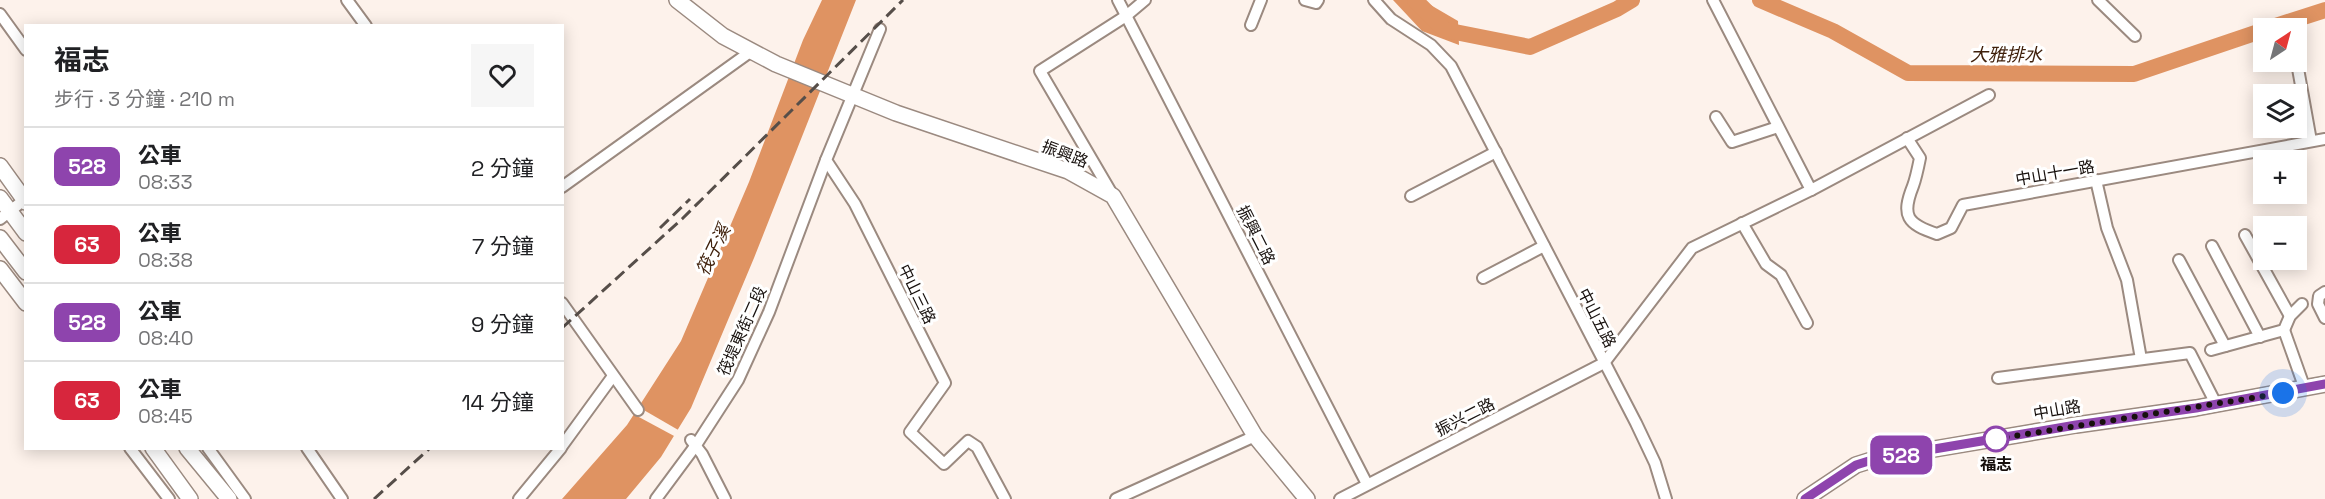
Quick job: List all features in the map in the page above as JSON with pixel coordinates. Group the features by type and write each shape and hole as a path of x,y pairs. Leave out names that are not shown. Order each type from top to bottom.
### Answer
{"street":[{"path":"347,0 365,24"},
{"name":"振興路","path":"677,0 723,36 750,52 896,114 1068,171 1113,196"},
{"name":"振興二路","path":"1118,0 1367,484"},
{"path":"1145,0 1126,16 1040,71 1255,436 1307,499"},
{"path":"1251,25 1261,0"},
{"path":"1305,0 1316,3 1318,0"},
{"name":"中山五路","path":"1374,0 1391,19 1431,45 1451,66 1655,463 1666,499"},
{"path":"1713,0 1811,190"},
{"path":"2098,0 2135,36"},
{"path":"0,14 24,47"},
{"path":"826,160 880,29"},
{"path":"564,186 750,52"},
{"path":"2299,72 2312,141"},
{"path":"1604,363 1692,248 1811,190 1989,95"},
{"path":"1716,117 1731,142 1778,127"},
{"name":"中山十一路","path":"1907,138 1920,158 1914,184 1907,199 1906,213 1910,221 1937,234 1951,228 1963,205 2325,139"},
{"path":"1411,196 1496,153"},
{"name":"筏堤東街二段","path":"656,499 743,370 769,312 826,160"},
{"name":"中山三路","path":"826,160 860,214 945,383 910,432 944,464 968,441 977,447 1005,499"},
{"path":"0,166 24,200"},
{"path":"2096,180 2107,228 2127,280 2140,359"},
{"path":"0,198 5,215 24,231"},
{"path":"5,215 24,202"},
{"path":"1742,223 1766,264 1781,276 1807,323"},
{"path":"2245,235 2290,316"},
{"path":"0,238 24,269"},
{"path":"1483,278 1544,246"},
{"path":"2212,246 2260,337"},
{"path":"2179,260 2225,346"},
{"path":"0,268 24,300"},
{"path":"2325,291 2319,296 2318,304 2325,318"},
{"path":"2302,304 2290,316 2284,330 2305,389"},
{"path":"564,306 638,410"},
{"path":"2211,350 2284,330"},
{"path":"1998,378 2190,353 2216,404"},
{"name":"振兴二路","path":"1340,499 1604,363"},
{"path":"564,444 614,376"},
{"name":"中山路","path":"1804,499 1850,469 1875,459 2216,404 2325,384"},
{"path":"1116,499 1255,436"},
{"path":"694,442 725,499"},
{"path":"131,450 168,499"},
{"path":"144,450 186,494"},
{"path":"154,450 186,494"},
{"path":"189,450 229,499"},
{"path":"194,450 205,468"},
{"path":"209,450 244,499"},
{"path":"217,450 252,499"},
{"path":"308,450 342,499"},
{"path":"519,499 560,450"}],"shaded area":[{"path":"822,0 856,0 754,258 691,408 661,457 626,499 562,499 627,425 681,341 749,182 803,40"},
{"path":"1393,0 1422,0 1458,21 1459,45 1422,31"}],"pier":[{"path":"642,409 680,431 676,437 637,416"}],"waterway":[{"name":"大雅排水","path":"1415,0 1445,30 1530,47 1617,9 1632,0"},
{"name":"大雅排水","path":"1760,0 1833,31 1908,73 2134,74 2253,34"},
{"name":"大雅排水","path":"2300,18 2325,10"}],"railway":[{"path":"564,326 683,218 903,0"},
{"path":"660,228 690,199"},
{"path":"374,499 428,450"}],"bus line":[{"name":"528","path":"1805,499 1856,465 1875,459 2076,425 2196,408 2325,384"}],"place":[{"name":"福志","path":"1996,439"}],"route":[{"path":"1996,439 2283,393"}],"water label":[{"name":"筏子溪","path":"713,250"}]}
